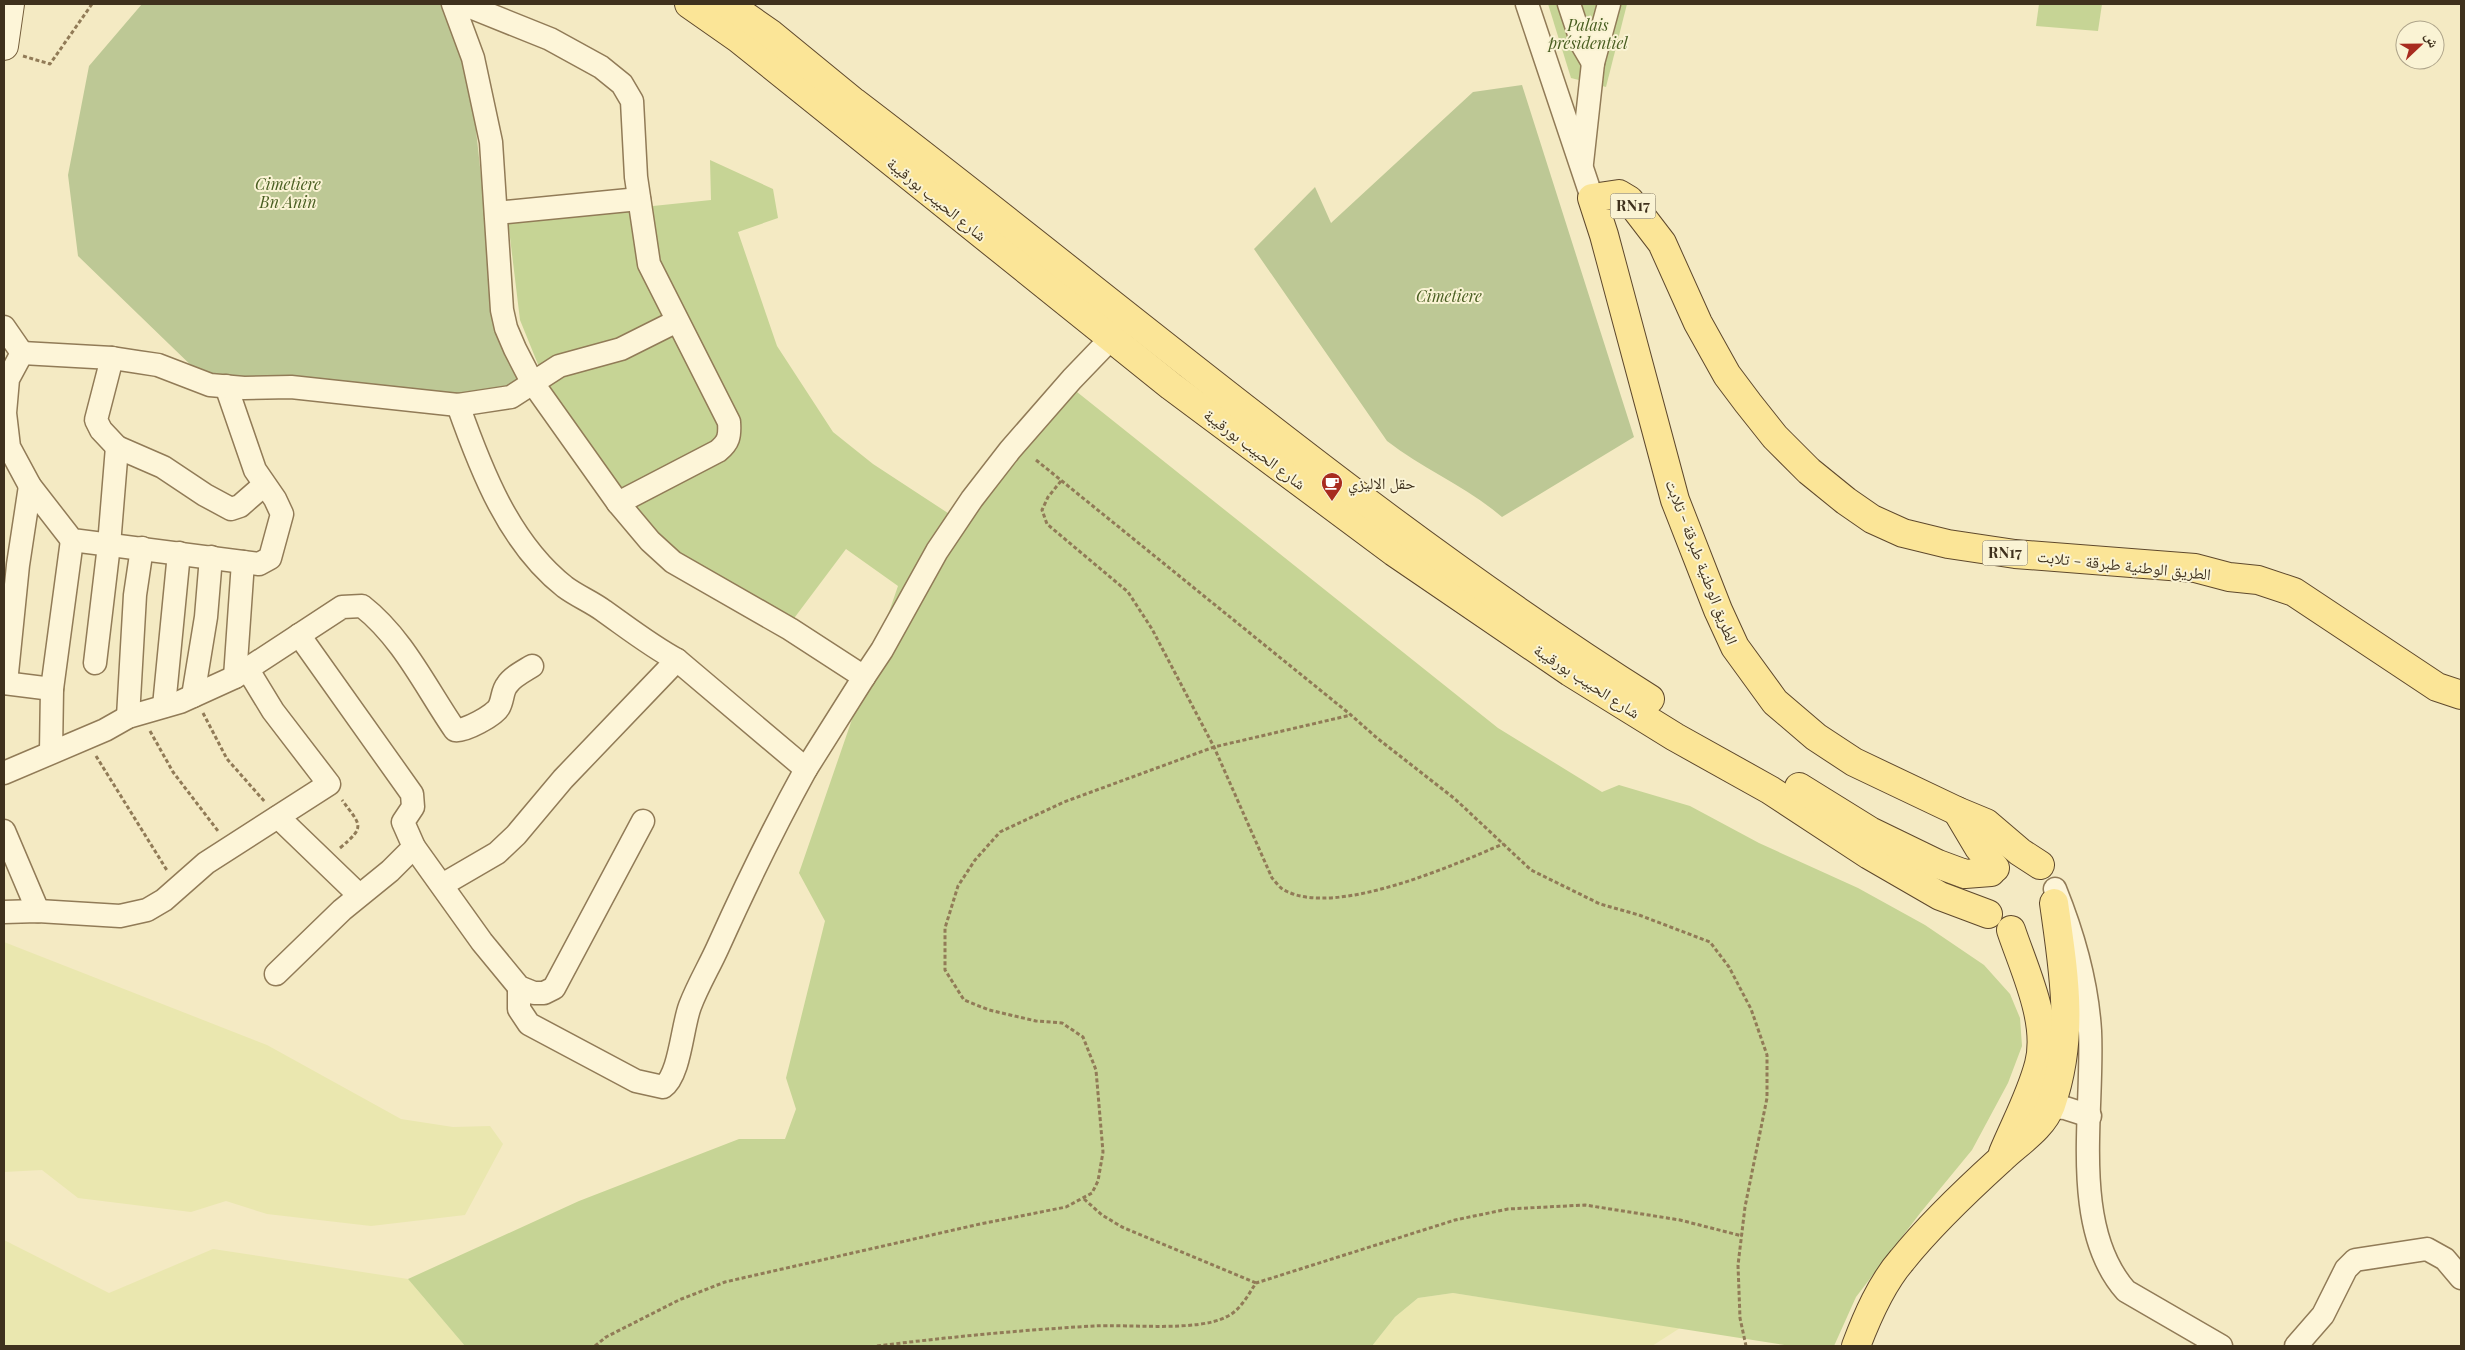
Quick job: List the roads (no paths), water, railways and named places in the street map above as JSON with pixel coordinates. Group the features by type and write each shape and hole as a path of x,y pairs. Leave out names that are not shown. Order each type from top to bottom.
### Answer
{"main road":[{"path":"10,4 13,51"},
{"name":"شارع الحبيب بورقيبة","path":"689,4 739,39 1171,386 1394,552 1570,672 1675,737 1770,790 1869,855 1940,896 1988,914"},
{"name":"شارع الحبيب بورقيبة","path":"728,4 771,34 854,102 1130,318 1395,522 1572,650 1686,722 1778,774 1870,831 1954,871 1965,874 1993,870"},
{"name":"الطريق الوطنية طبرقة - تلابت","path":"2040,865 2020,852 1986,823 1956,811 1854,762 1816,737 1775,702 1735,647 1718,610 1675,500 1604,234 1592,198 1619,194 1628,200 1662,243 1698,323 1727,375 1748,403 1775,436 1809,471 1872,519 1904,533 1958,546 2014,554 2195,568 2229,577 2258,580 2294,592 2436,687 2461,695"},
{"name":"RN17","path":"1604,234 1619,232 1632,234 1662,243"},
{"path":"1956,811 1993,870"},
{"path":"2040,865 2029,860 2017,858 2005,861 1993,870 1983,893 1984,904 1988,914 1994,921 2011,930 2033,928 2050,914 2055,896"},
{"name":"RN17","path":"2040,865 2047,872 2055,896"},
{"path":"1856,1346 1867,1315 1901,1261 2000,1159 2023,1141 2050,1107 2066,1037 2067,1010 2055,896"},
{"path":"2000,1159 2033,1085 2040,1062 2038,1009 2011,930"}],"street":[{"path":"453,4 472,58 491,142 502,310 506,328 532,382 618,503 650,541 673,562 790,630 864,677"},
{"path":"463,4 550,39 601,67 622,84 632,102 639,199 649,264 676,321 729,422 730,435 727,444 718,451 618,503"},
{"path":"1527,4 1592,198"},
{"path":"1569,4 1583,46 1593,63"},
{"path":"1582,168 1593,63 1609,4"},
{"path":"496,213 639,199"},
{"path":"519,987 519,1010 529,1024 636,1081 663,1087 667,1084 675,1071 682,1032 696,993 746,885 806,769 882,650 903,608 937,550 972,499 1028,428 1072,379 1113,339 1130,318"},
{"path":"22,353 112,358 158,366 210,385 291,387 458,405 511,396 559,366 621,349 676,321"},
{"path":"4,327 22,353"},
{"path":"22,353 8,379 4,415 8,447 30,486 72,540 259,564 270,558 274,550 282,514 275,498 255,470 226,386"},
{"path":"112,358 96,420 101,430 117,447 163,468 231,509 240,506 264,485"},
{"path":"458,405 488,481 524,542 566,588 595,604 677,660 806,769"},
{"path":"95,663 110,545 117,447"},
{"path":"30,486 18,565 5,683 52,689"},
{"path":"51,752 52,689 72,540"},
{"path":"134,715 135,595 142,548"},
{"path":"164,706 178,553"},
{"path":"193,696 206,617 212,557"},
{"path":"4,912 38,910 120,916 147,910 164,900 177,886 206,863 329,784 242,673 243,562"},
{"path":"4,773 134,715 193,696 242,673 342,607 362,606 388,631 406,653 455,730 459,731 494,712 500,706 503,690 508,683 532,666"},
{"path":"299,635 412,794 412,807 404,822 414,847 482,942 519,987 544,993 554,988 643,820"},
{"path":"442,885 497,853 516,835 558,785 677,660"},
{"path":"278,817 359,895"},
{"path":"4,831 38,910"},
{"path":"276,974 315,934 359,895 390,871 414,847"},
{"path":"2055,896 2073,934 2086,981 2090,1032 2089,1177 2091,1215 2100,1250 2107,1266 2126,1291 2221,1346"},
{"path":"2050,1107 2065,1108 2090,1116"},
{"path":"2296,1346 2323,1315 2346,1269 2355,1260 2428,1249 2445,1258 2461,1278"}],"place":[{"name":"حقل الاليزي","path":"1332,502"}],"park label":[{"name":"Palais présidentiel","path":"1588,34"},
{"name":"Cimetiere Bn Anin","path":"288,193"},
{"name":"Cimetiere","path":"1449,296"}]}
